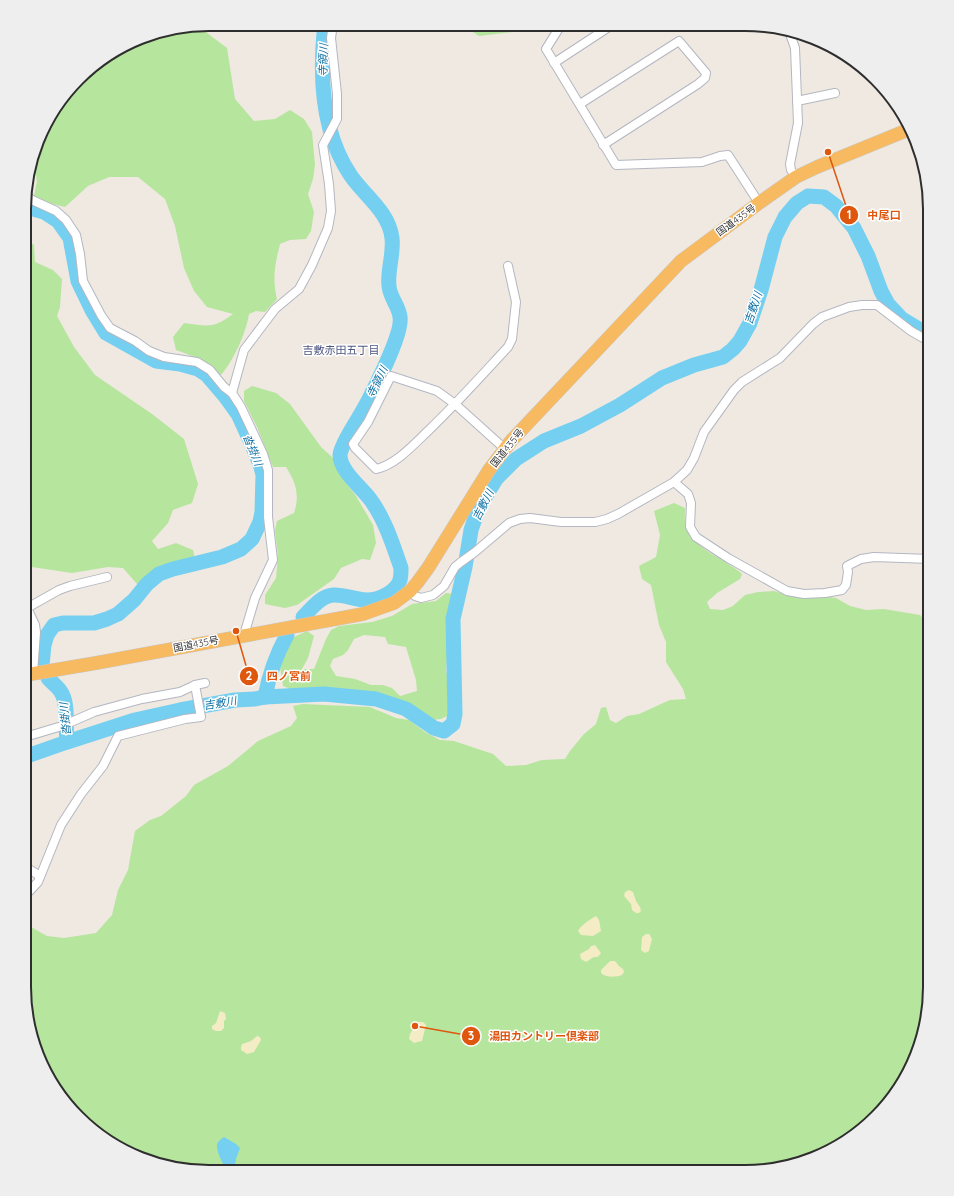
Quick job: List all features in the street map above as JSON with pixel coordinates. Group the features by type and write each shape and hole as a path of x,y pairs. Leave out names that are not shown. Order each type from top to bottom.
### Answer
{"highway":[{"name":"国道435号","path":"31,674 363,614 394,603 410,591 428,568 489,470 505,449 681,260 796,177 811,169 905,131"}],"street":[{"path":"232,393 244,350 275,309 299,289 312,265 328,228 331,211 329,184 323,145 337,120 337,94 331,38 332,31"},
{"path":"557,31 546,49 616,166 702,162 728,155 759,203"},
{"path":"554,63 603,31"},
{"path":"791,37 795,48 798,123 790,164 791,170 796,177"},
{"path":"580,104 679,41 706,73 705,78 698,84 603,145"},
{"path":"797,102 835,93"},
{"path":"31,199 56,212 66,220 76,235 83,280 101,315 110,328 164,358 197,362 210,370 224,387 232,393 241,407 264,454 268,470 268,517 273,560 255,598 244,635"},
{"path":"505,449 455,404 437,391 391,376 368,422 353,444 355,448 376,469 381,468 404,453 455,404 508,347 512,339 516,302 508,266"},
{"path":"410,591 415,596 421,598 433,595 444,586 455,567 509,523 520,519 530,518 561,522 595,522 618,514 674,482 687,470 694,458 704,432 734,390 742,382 780,358 813,324 822,317 848,307 877,305 923,338"},
{"path":"674,482 688,494 691,503 690,527 696,537 728,558 787,591 804,594 825,593 842,590 846,585 848,572 846,566 861,559 874,557 923,559"},
{"path":"31,604 58,590 107,577"},
{"path":"31,617 35,625 36,632 31,662"},
{"path":"31,735 71,723 94,712 142,699 196,689 205,683"},
{"path":"31,890 38,882 61,825 81,794 103,766 118,736 184,719 201,717 196,689"},
{"path":"31,870 40,876"}],"green space":[{"path":"204,31 227,48 235,99 254,121 275,119 290,110 304,119 312,132 315,165 313,179 308,194 314,212 311,231 306,239 290,240 280,244 275,272 275,292 277,299 265,312 256,311 249,314 239,346 221,375 200,360 176,350 173,337 184,323 210,325 220,322 233,314 207,307 194,291 184,268 175,226 165,199 138,177 109,177 88,186 65,207 52,204 34,196 37,181 35,171 40,152 49,130 61,110 83,83 110,61 130,49 152,40 175,34"},
{"path":"471,31 514,31 513,32 479,36"},
{"path":"31,243 34,245 35,262 53,270 62,279 60,307 57,316 74,347 95,375 152,414 184,439 198,484 192,503 173,510 168,523 152,541 158,549 176,543 193,550 195,559 154,571 138,585 123,568 108,567 72,573 31,567"},
{"path":"252,386 276,393 290,404 321,447 333,458 346,483 356,496 373,525 376,543 370,560 362,559 341,568 334,579 297,605 285,608 265,604 265,595 276,578 278,556 275,530 277,521 294,513 297,495 295,484 286,467 273,467 257,427 244,401 244,391"},
{"path":"674,503 685,508 686,527 692,537 705,549 742,574 740,579 717,593 707,602 710,609 723,610 733,606 745,595 774,591 794,597 823,596 836,598 850,606 866,610 884,609 920,615 923,618 923,998 917,1033 905,1066 893,1086 871,1113 844,1135 824,1147 791,1159 756,1165 198,1165 163,1159 130,1147 110,1135 83,1113 61,1086 49,1066 40,1044 34,1021 31,998 31,927 47,936 64,938 96,933 112,915 118,890 128,870 135,831 150,820 161,816 186,796 194,785 228,766 258,741 291,726 297,718 293,706 303,704 370,707 396,718 409,720 425,732 440,740 454,741 493,754 506,766 526,765 542,760 565,759 584,734 596,724 601,708 606,707 610,720 616,723 627,716 639,714 670,700 686,699 683,689 666,662 666,642 659,625 651,585 642,579 639,566 656,557 660,535 654,511"},
{"path":"446,593 454,594 454,601 450,615 446,670 451,697 449,715 441,719 431,720 418,710 401,702 365,693 333,691 300,693 283,686 280,667 282,657 294,637 307,631 314,636 308,658 302,669 314,669 331,630 339,626 372,622 392,616 412,604 436,601","holes":["364,635 385,637 388,644 406,647 416,680 417,691 400,696 392,688 383,685 371,685 355,679 336,676 330,666 333,659 343,655 348,650 354,639"]}],"sand":[{"path":"629,890 633,892 640,907 641,911 639,913 632,910 631,904 624,896 625,892"},
{"path":"596,916 599,920 601,931 593,936 581,935 578,931 579,929"},
{"path":"649,934 652,939 649,951 645,953 641,950 642,937"},
{"path":"595,945 601,953 598,957 594,957 586,962 581,959 580,954 589,949 591,946"},
{"path":"610,961 615,961 623,969 624,972 622,975 614,977 603,975 601,973 601,970"},
{"path":"220,1011 225,1013 226,1019 224,1021 224,1028 221,1031 216,1031 212,1029 212,1026 216,1023"},
{"path":"417,1022 423,1022 426,1025 422,1041 414,1043 409,1039 410,1034"},
{"path":"257,1036 260,1037 261,1040 254,1052 247,1054 241,1050 242,1044 251,1041"}],"water":[{"path":"224,1137 240,1148 235,1165 224,1165 217,1147 217,1143"}],"waterway":[{"name":"寺領川","path":"303,617 317,603 329,596 341,595 367,600 382,597 395,588 400,580 401,572 392,541 380,515 370,499 347,473 343,467 340,455 344,443 365,407 388,359 400,325 400,317 389,286 392,244 390,229 376,205 351,176 333,141 324,103 322,64 324,31"},
{"name":"吉敷川","path":"31,755 135,720 235,700 265,697 324,694 376,699 406,709 434,728 444,731 453,724 455,714 453,619 465,567 471,530 479,507 496,479 516,459 544,441 581,426 620,405 662,378 694,365 723,357 733,349 740,341 750,323 761,290 775,237 785,217 797,203 808,196 824,197 836,206 854,228 868,256 881,291 888,304 902,319 923,332"},
{"name":"沓掛川","path":"31,208 44,212 58,221 70,238 78,281 92,310 106,333 156,361 180,364 198,369 207,375 238,414 253,447 263,475 262,512 260,522 252,539 241,549 222,557 159,574 147,584 134,600 118,614 107,619 94,623 63,623 54,625 47,635 44,645 42,665"},
{"name":"寺領川","path":"265,697 273,665 287,635"},
{"name":"沓掛川","path":"48,678 60,690 65,703 67,742"}],"place":[{"name":"中尾口","path":"828,152"},
{"name":"四ノ宮前","path":"236,631"},
{"name":"湯田カントリー倶楽部","path":"415,1026"}],"district":[{"name":"吉敷赤田五丁目","path":"341,350"}]}
